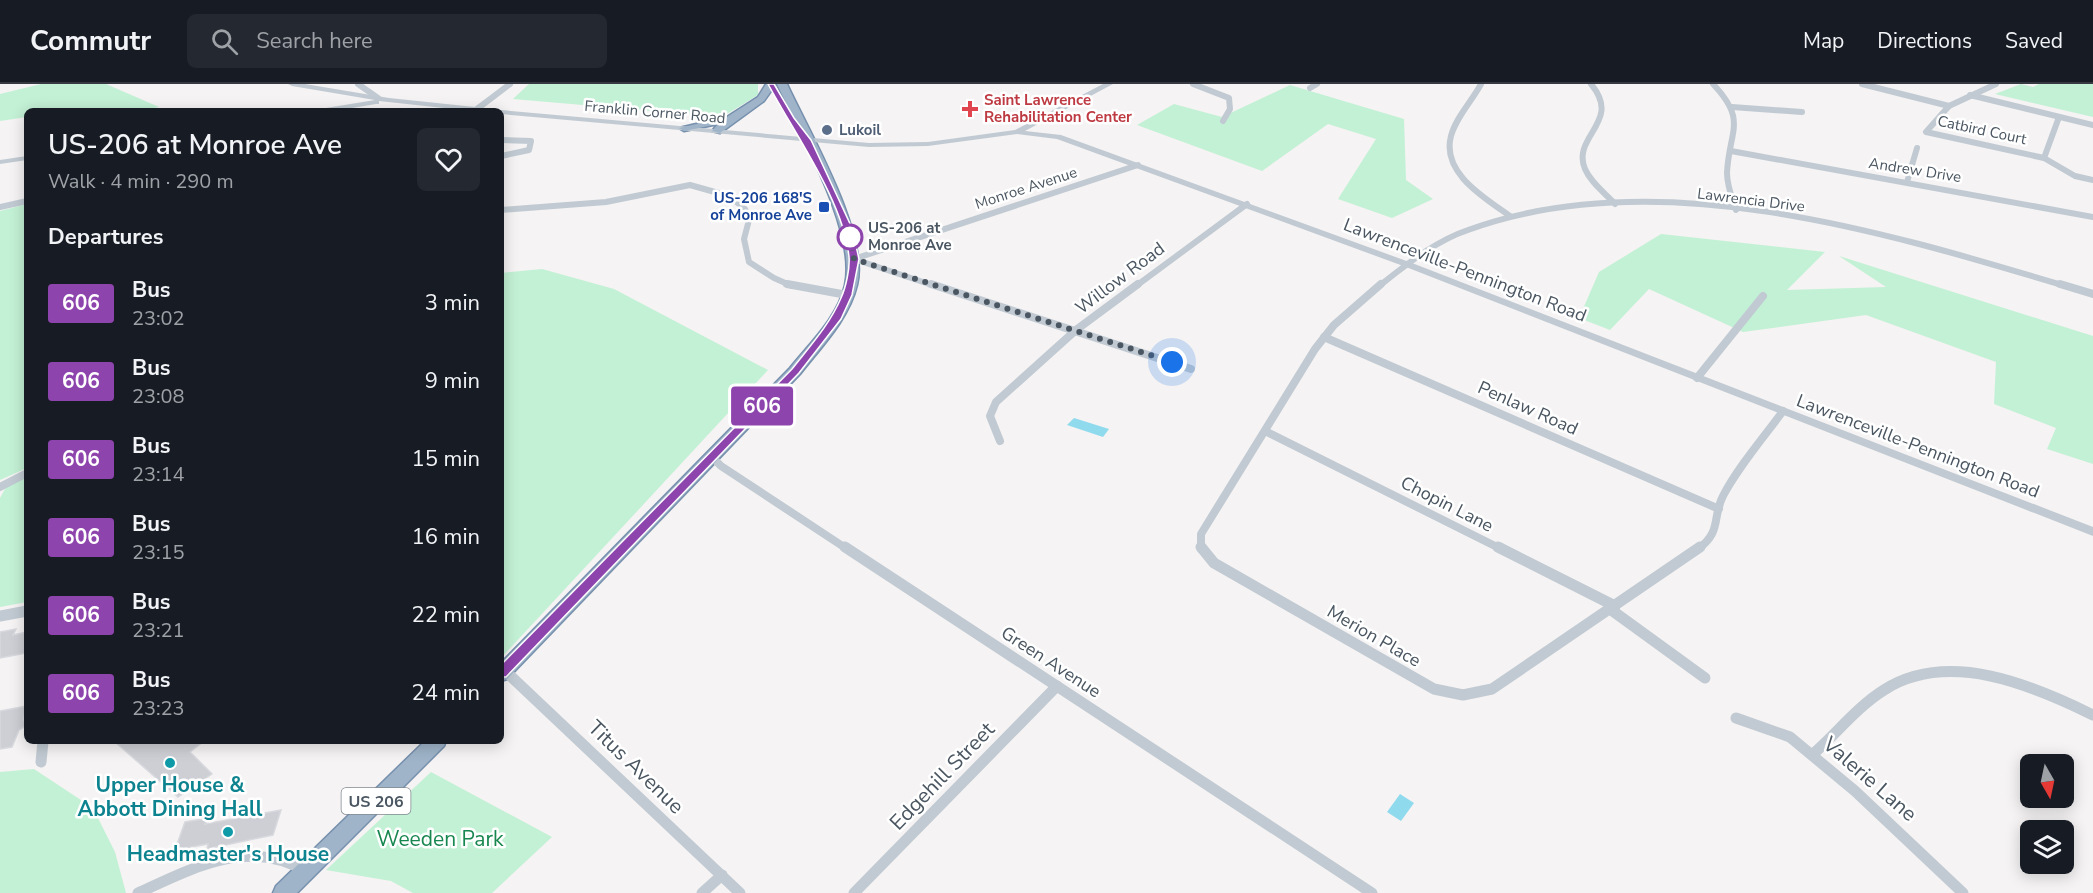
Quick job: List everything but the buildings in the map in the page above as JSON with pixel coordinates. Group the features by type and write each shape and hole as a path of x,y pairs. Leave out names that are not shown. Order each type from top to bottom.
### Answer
{"highway":[{"path":"684,128 711,125 728,119 757,104 771,84 790,118 807,140"},
{"path":"504,668 795,371 836,319 847,295 854,259 852,241 843,216 782,84"},
{"path":"717,131 728,119"},
{"name":"US 206","path":"283,893 434,744"}],"street":[{"path":"292,84 389,100 467,108"},
{"path":"358,84 378,98"},
{"path":"478,108 510,84"},
{"path":"1017,132 1109,84"},
{"path":"1192,84 1229,98 1230,109 1223,121"},
{"path":"1310,88 1317,84"},
{"path":"1481,84 1453,130 1450,153 1464,179 1510,216"},
{"path":"1591,84 1602,96 1604,106 1585,153 1583,164 1590,177 1615,204"},
{"path":"1713,84 1732,107 1737,125 1727,175 1736,210"},
{"path":"1862,84 1950,106 1996,84"},
{"path":"1970,95 2093,125"},
{"path":"339,108 389,100"},
{"name":"Catbird Court","path":"1950,106 1926,132 2044,158 2075,176 2093,180"},
{"path":"1732,107 1802,112"},
{"name":"Franklin Corner Road","path":"504,112 807,140"},
{"path":"2044,158 2059,117"},
{"name":"Lawrenceville-Pennington Road","path":"807,140 904,145 1017,132 1058,137 1247,204 1409,265 2093,532"},
{"path":"504,140 528,139 531,141 529,150 504,155"},
{"path":"1907,183 1917,148"},
{"name":"Andrew Drive","path":"1731,151 2093,217"},
{"path":"0,162 24,158"},
{"name":"Monroe Avenue","path":"854,259 1138,165"},
{"path":"504,210 606,202 690,185 729,196 745,209 749,220 744,239 748,262 771,279 793,288 847,295"},
{"path":"0,207 24,202"},
{"name":"Willow Road","path":"1000,441 990,416 996,402 1076,330 1247,204"},
{"name":"Lawrencia Drive","path":"1409,265 1447,239 1510,216 1568,207 1615,204 1736,210 1823,223 1890,238 2093,294"},
{"path":"854,259 1191,369"},
{"name":"Merion Place","path":"1409,265 1346,314 1324,337 1201,534 1201,549 1206,556 1434,689 1459,696 1485,693 1708,542 1717,525 1719,509 1730,485 1783,411"},
{"path":"1697,378 1763,296"},
{"name":"Penlaw Road","path":"1324,337 1719,509"},
{"name":"Chopin Lane","path":"1265,431 1612,608 1706,678"},
{"name":"Green Avenue","path":"712,457 721,466 1372,893"},
{"path":"0,487 24,475"},
{"path":"0,616 24,611"},
{"name":"Titus Avenue","path":"504,672 740,893"},
{"path":"1813,754 1885,689 1908,678 1927,674 1948,672 1994,677 2046,693 2093,715"},
{"name":"Edgehill Street","path":"854,893 1057,686"},
{"name":"Valerie Lane","path":"1736,718 1790,737 1813,754 1906,837 1963,893"},
{"path":"41,762 43,744"},
{"path":"138,893 211,860 269,856 292,862 305,871"},
{"path":"702,893 722,875"}],"green space":[{"path":"41,84 106,84 159,107 24,108 24,117 0,121 0,94"},
{"path":"529,84 758,84 758,95 722,117 513,99"},
{"path":"2021,84 2033,87 2039,84 2093,84 2093,117 1995,94"},
{"path":"1290,85 1404,119 1406,180 1433,199 1392,218 1338,199 1376,139 1328,124 1262,171 1137,125 1174,104 1222,117"},
{"path":"24,205 24,469 0,480 0,211"},
{"path":"1661,234 1825,252 1787,290 1886,287 1839,256 2093,336 2093,464 2047,449 2056,428 1994,404 1996,362 1866,315 1743,332 1649,289 1610,330 1579,318 1599,272"},
{"path":"542,269 614,289 768,370 504,655 504,273"},
{"path":"24,478 24,603 0,607 0,498 6,487"},
{"path":"34,769 93,808 115,852 126,893 0,893 0,772"},
{"name":"Weeden Park","path":"431,772 552,837 492,893 413,893 391,881 326,870"}],"water":[{"path":"1074,418 1109,429 1103,437 1067,425"},
{"path":"1400,794 1414,803 1401,821 1387,812"}],"bus line":[{"name":"606","path":"504,670 795,371 836,319 847,295 854,271 852,241 843,216 807,140 790,118 772,84"}],"place":[{"name":"Saint Lawrence Rehabilitation Center","path":"970,109"},
{"name":"Lukoil","path":"827,130"},
{"name":"US-206 168'S of Monroe Ave","path":"824,207"},
{"name":"US-206 at Monroe Ave","path":"850,237"},
{"name":"Upper House & Abbott Dining Hall","path":"170,763"},
{"name":"Headmaster's House","path":"228,832"}],"route":[{"path":"850,237 854,259 1172,362"}]}
